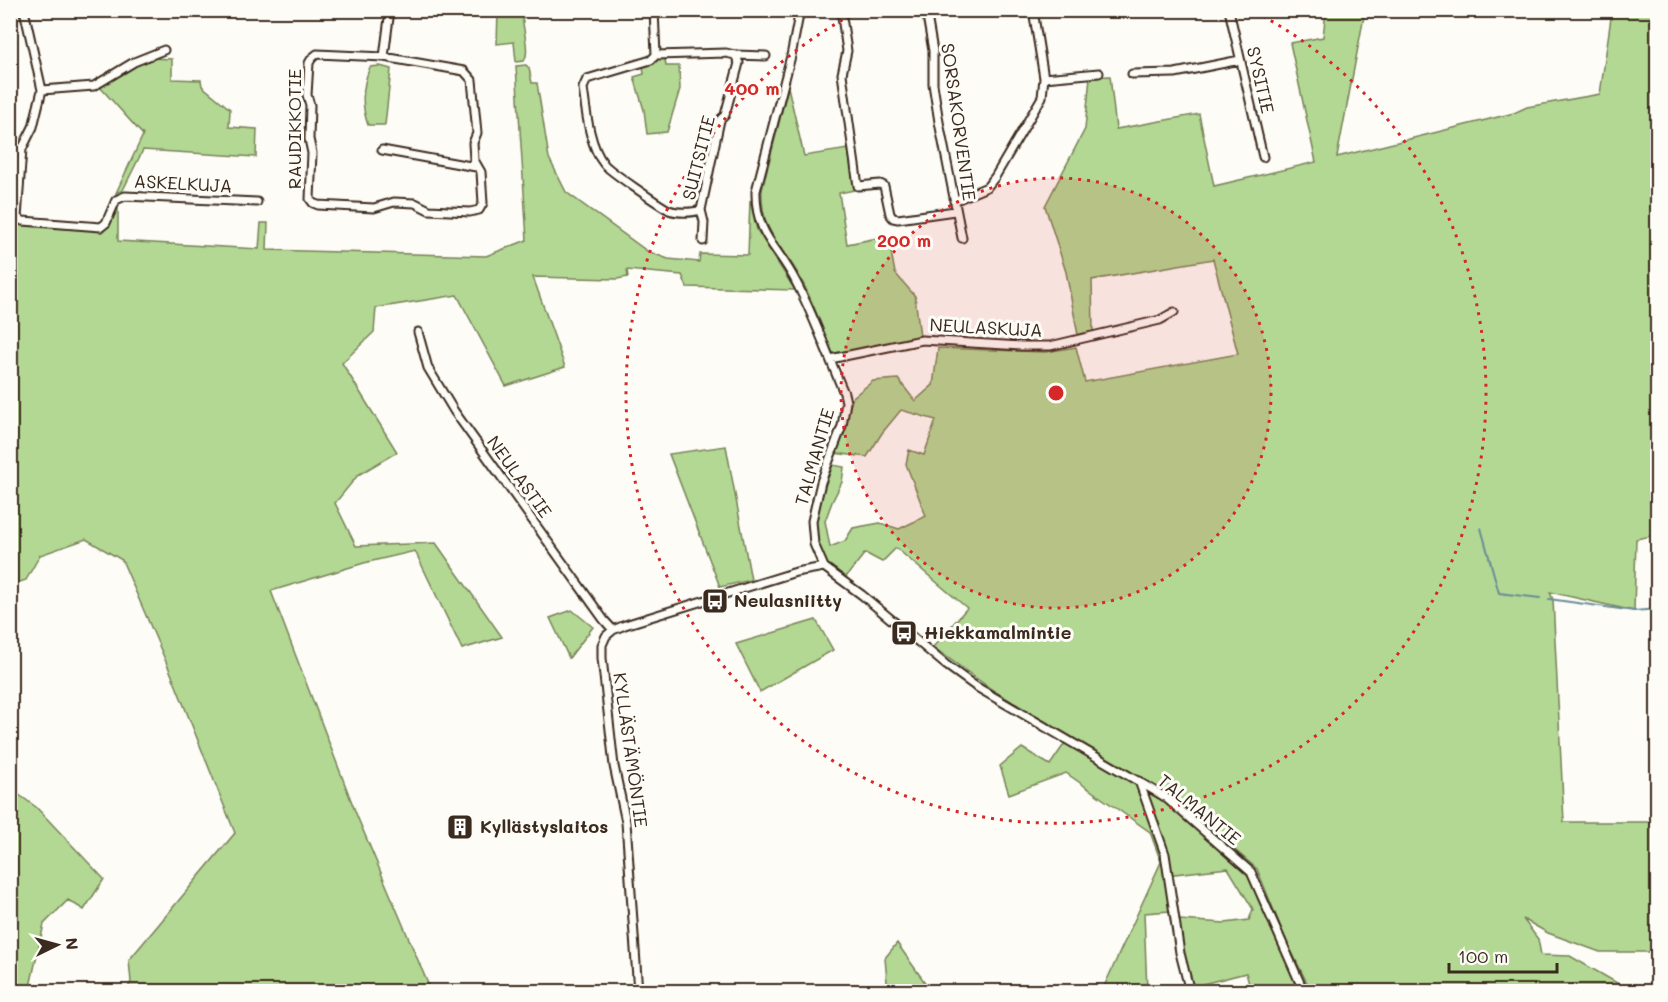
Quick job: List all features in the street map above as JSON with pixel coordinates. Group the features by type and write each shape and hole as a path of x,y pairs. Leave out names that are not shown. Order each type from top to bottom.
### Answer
{"street":[{"path":"10,12 16,10"},
{"path":"10,145 22,149 34,124 42,90 24,10"},
{"path":"382,150 476,167 473,143 477,133 471,80 468,74 464,71 384,57 390,10"},
{"path":"654,10 656,54 651,60 587,79 584,82 588,125 604,164 670,210 694,213 700,210"},
{"name":"TALMANTIE","path":"800,10 791,56 756,191 755,206 759,223 771,246 795,280 830,359 846,402 842,426 821,482 812,521 814,544 824,567 975,686 1165,797 1251,872 1304,992"},
{"path":"841,10 847,51 842,74 858,186 880,184 884,186 892,218 955,211"},
{"name":"SORSAKORVENTIE","path":"926,10 933,51 933,84 955,211 962,238"},
{"path":"954,201 987,187 1042,97 1044,78 1034,10"},
{"name":"SYSITIE","path":"1229,10 1263,157"},
{"path":"42,90 94,87 134,62 164,50"},
{"path":"656,54 726,53 766,56"},
{"name":"RAUDIKKOTIE","path":"384,57 317,54 309,63 307,94 310,105 309,139 312,153 310,199 313,203 375,208 394,202 415,203 429,210 470,212 479,210 483,203 480,172 476,167"},
{"name":"SUITSITIE","path":"703,241 704,222 700,210 715,138 720,120 725,114 739,63 735,55"},
{"path":"1132,74 1175,74 1240,60"},
{"path":"1044,78 1100,73"},
{"name":"ASKELKUJA","path":"22,149 17,218 23,220 101,227 106,223 116,200 124,196 257,202"},
{"name":"NEULASKUJA","path":"830,359 922,340 1050,346 1160,320 1174,312"},
{"name":"NEULASTIE","path":"418,332 428,368 454,411 613,630"},
{"path":"613,630 796,572 824,567"},
{"name":"KYLLÄSTÄMÖNTIE","path":"613,630 606,636 602,645 602,658 614,766 626,822 638,992"},
{"path":"1139,781 1166,854 1180,953 1190,992"}],"green space":[{"path":"498,11 522,11 526,44 524,61 516,62 514,42 497,44"},
{"path":"1326,11 1365,11 1337,157 1514,113 1527,107 1600,94 1612,11 1657,11 1657,535 1636,539 1634,611 1550,592 1553,600 1564,822 1657,822 1657,929 1653,952 1600,952 1548,933 1523,919 1538,939 1541,955 1570,956 1631,991 1311,991 1286,940 1257,869 1171,795 994,691 933,647 967,608 896,548 882,562 865,553 846,577 829,565 820,551 816,527 817,514 833,465 844,467 842,482 825,521 830,547 845,541 853,528 880,523 899,529 926,516 906,464 909,450 924,455 936,420 901,410 882,433 867,457 834,453 853,397 873,381 898,379 915,401 933,385 938,348 1046,352 1076,347 1085,382 1238,354 1213,259 1092,280 1093,332 1078,335 1066,272 1045,206 1085,129 1090,77 1110,76 1116,129 1199,114 1214,186 1316,162 1290,43 1323,37"},
{"path":"149,58 172,59 172,79 201,80 202,86 230,109 229,127 257,129 256,157 143,150 123,190 116,193 143,135 99,86"},
{"path":"657,59 665,59 666,66 679,66 680,89 667,132 647,134 644,110 634,77 644,74 643,67"},
{"path":"526,65 529,68 532,83 537,83 549,158 566,192 647,251 668,259 699,262 700,254 748,255 750,200 757,230 795,290 687,287 682,275 627,270 628,277 617,279 533,277 565,367 506,386 457,295 376,308 374,332 342,363 397,452 358,475 335,503 356,546 436,543 502,637 462,649 415,551 364,563 271,591 357,816 431,991 126,991 131,982 129,960 235,833 173,678 122,560 86,539 40,555 26,580 11,585 11,224 23,221 105,227 118,202 118,241 259,249 261,223 268,223 267,250 486,256 527,240 516,66"},
{"path":"380,66 391,69 385,125 368,125 363,103 365,81 370,67"},
{"path":"788,87 804,156 848,149 855,190 839,193 847,244 888,236 895,273 915,296 920,337 833,354 802,281 769,229 762,205 762,190"},
{"path":"726,446 751,580 720,587 669,454"},
{"path":"572,610 593,627 569,658 550,618"},
{"path":"816,620 833,650 760,692 736,644"},
{"path":"1065,743 1163,800 1250,878 1299,991 1251,991 1246,973 1191,987 1179,920 1225,923 1249,920 1253,909 1228,868 1166,875 1170,911 1144,913 1147,991 1102,991 1161,862 1150,832 1066,773 1009,794 1000,766 1022,748 1050,765"},
{"path":"11,789 36,807 104,879 84,910 68,900 44,924 29,991 11,991"},
{"path":"897,943 931,991 884,991 887,982 885,958"}],"waterway":[{"path":"1481,528 1499,593 1540,598"},
{"path":"1549,599 1634,611 1658,609"}],"place":[{"name":"Neulasniitty","path":"715,601"},
{"name":"Hiekkamalmintie","path":"904,633"},
{"name":"Kyllästyslaitos","path":"460,827"}]}
